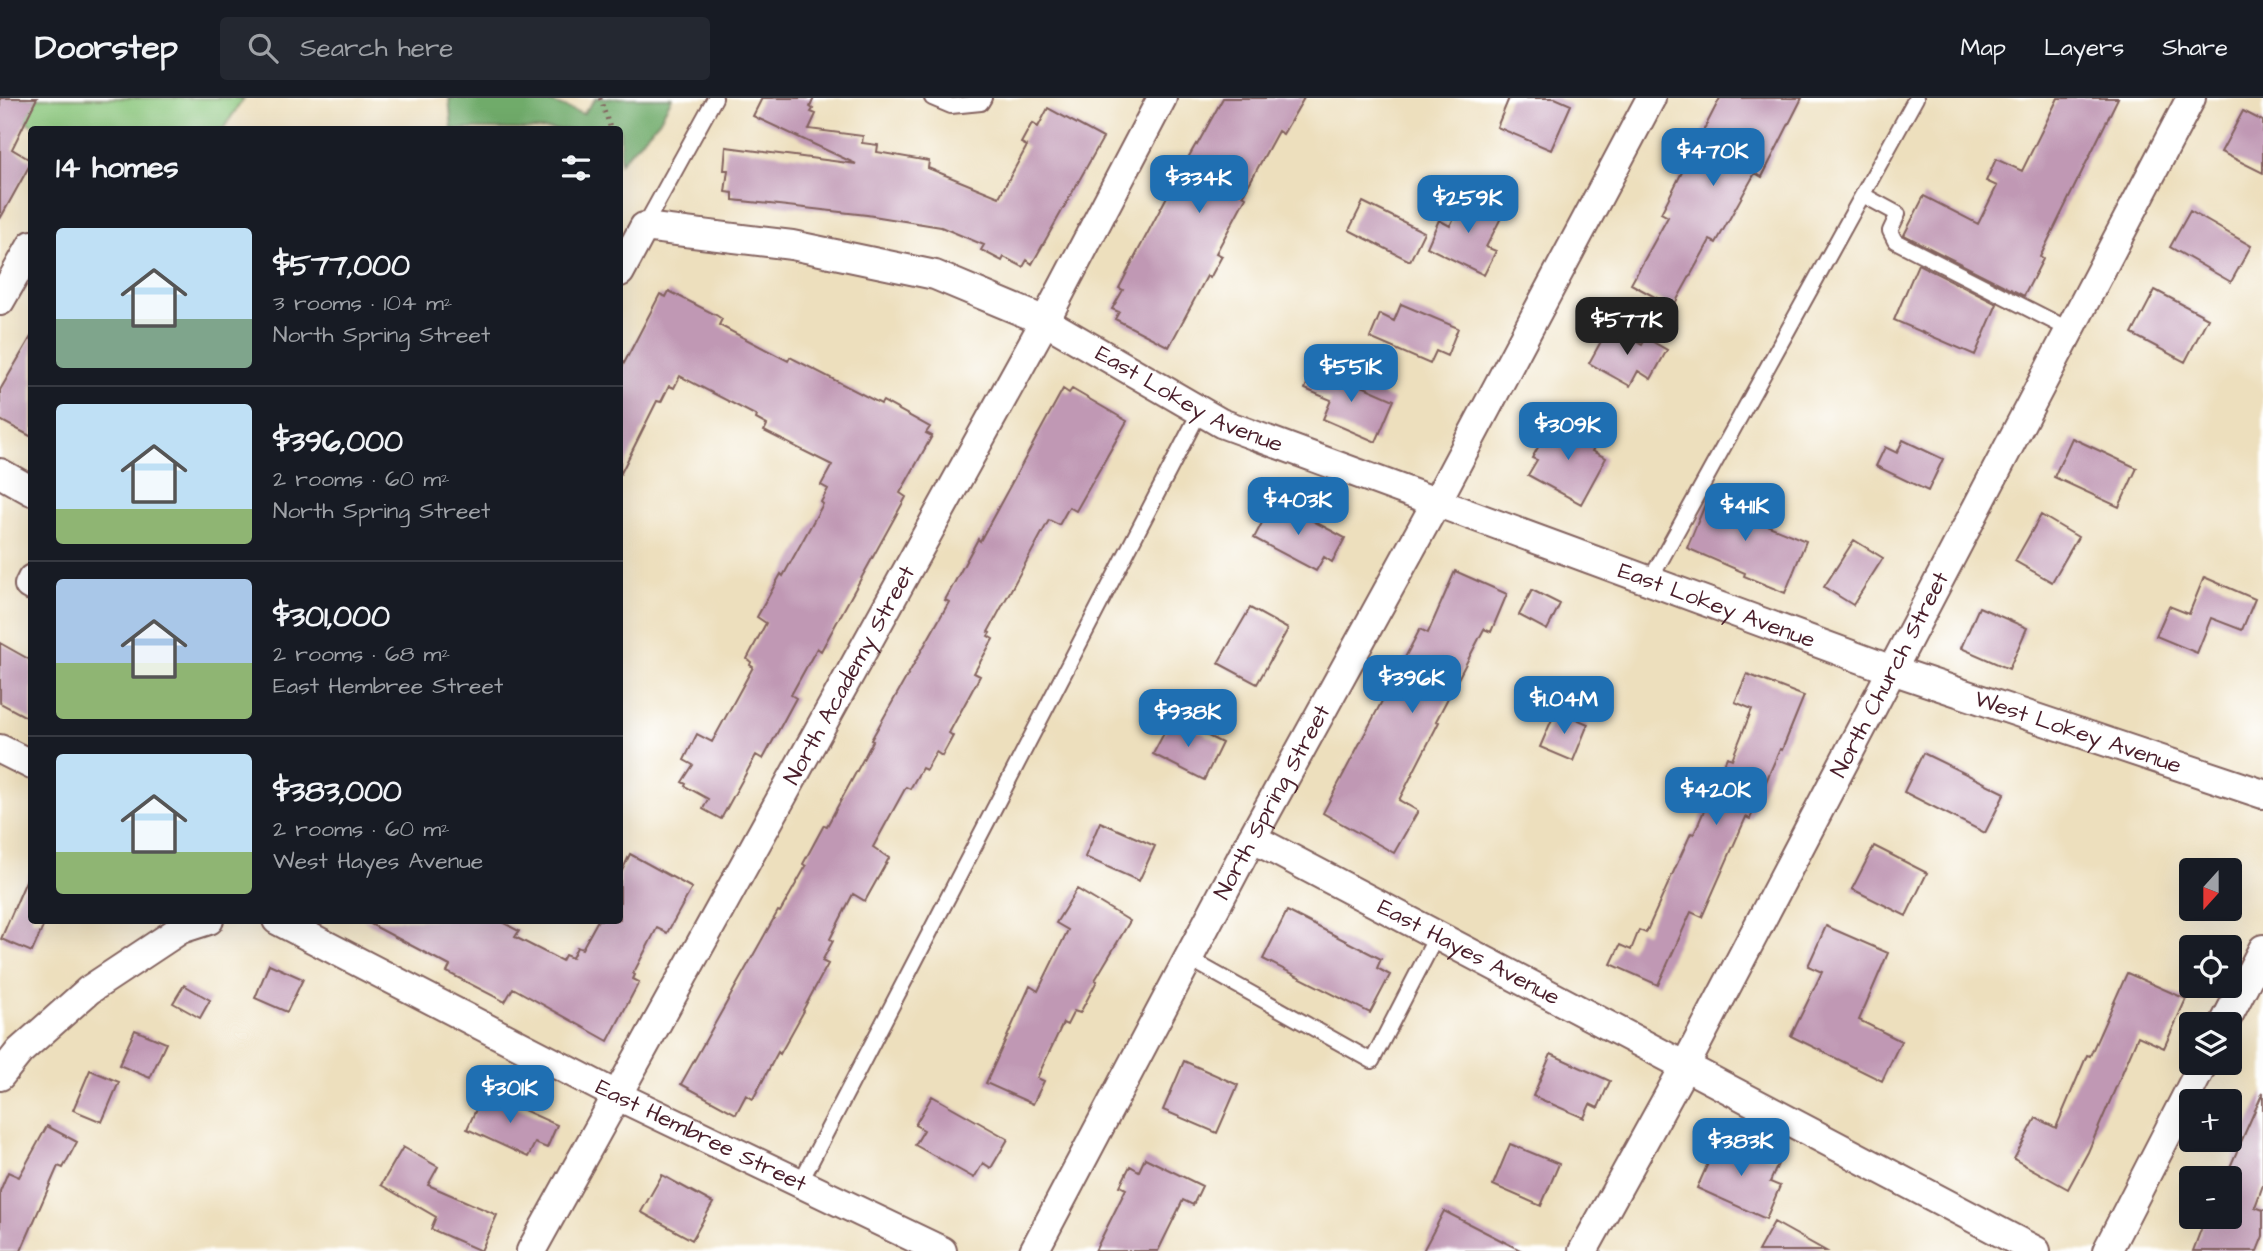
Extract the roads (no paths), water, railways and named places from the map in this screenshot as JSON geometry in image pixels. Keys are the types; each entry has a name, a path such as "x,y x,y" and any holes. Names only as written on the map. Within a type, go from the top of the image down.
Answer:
{"street":[{"name":"North Spring Street","path":"1034,1251 1252,838 1437,501 1651,98"},
{"name":"North Church Street","path":"1583,1251 1685,1066 2192,98"},
{"name":"North Academy Street","path":"531,1251 1045,321 1154,101"},
{"path":"623,266 644,227"},
{"name":"East Lokey Avenue","path":"644,227 792,245 935,275 1045,321 1221,423 1892,670"},
{"path":"0,301 28,251"},
{"path":"0,472 28,489"},
{"name":"West Lokey Avenue","path":"1892,670 2263,794"},
{"path":"0,749 28,763"},
{"name":"East Hayes Avenue","path":"1252,838 2036,1251"},
{"path":"0,1076 20,1051 89,990 181,929 197,924"},
{"name":"East Hembree Street","path":"285,924 616,1095 942,1251"},
{"path":"2230,1012 2263,948"},
{"path":"2107,1251 2197,1075"}],"lane":[{"path":"644,227 715,98"},
{"path":"932,98 951,106 981,103 984,98"},
{"path":"1650,580 1916,98"},
{"path":"1863,195 1898,214 1890,231 1895,241 2070,330"},
{"path":"800,1183 1200,411"},
{"path":"1188,958 1372,1060 1437,935"}]}
